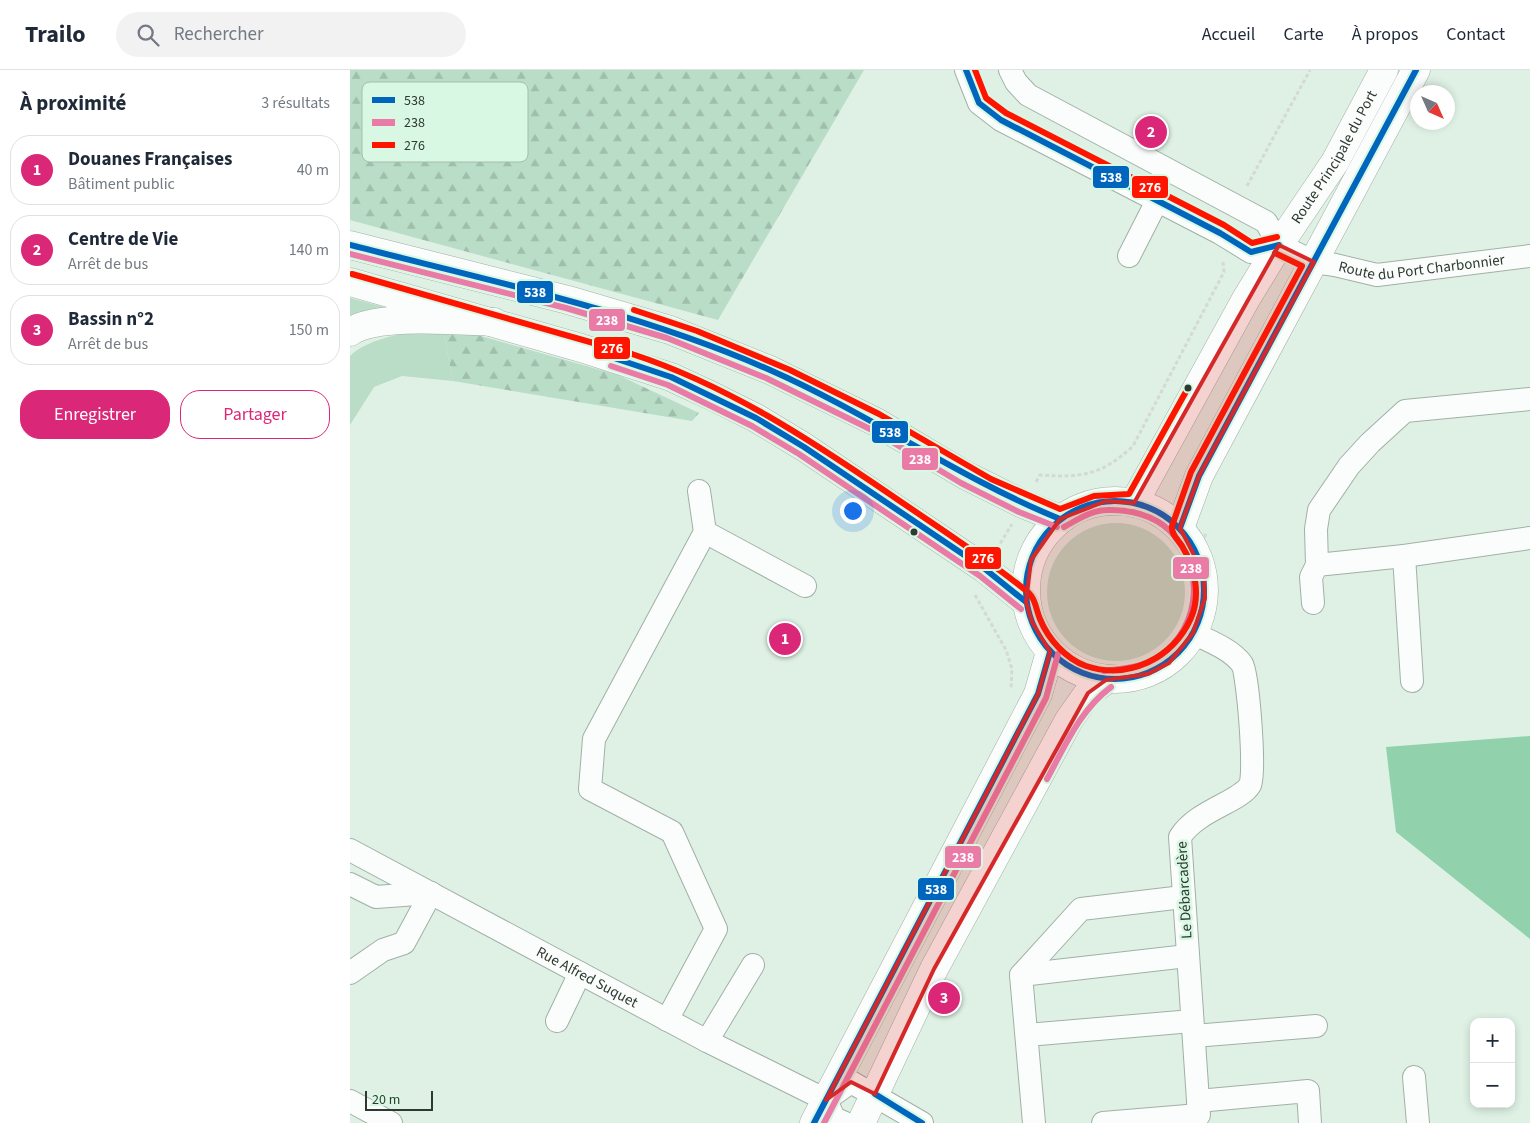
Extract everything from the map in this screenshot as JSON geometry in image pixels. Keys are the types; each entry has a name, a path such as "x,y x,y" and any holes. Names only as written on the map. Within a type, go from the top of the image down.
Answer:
{"main road":[{"name":"Route Principale du Port","path":"1134,503 1246,299 1279,245 1335,162 1384,70"},
{"name":"Route Principale du Port","path":"1180,528 1199,476 1416,70"},
{"path":"350,245 568,300 670,330 770,370 876,422 965,475 1023,504 1060,519"},
{"path":"350,282 494,322 671,377 756,418 804,447 986,569 1026,602"},
{"path":"350,332 366,325 415,319 494,322"},
{"path":"1106,501 1134,503 1159,512 1180,528 1198,556 1204,574 1205,598 1200,622 1186,646 1169,662 1148,674 1126,679 1106,680 1083,674 1061,662 1050,652 1032,622 1026,602 1027,580 1031,560 1043,538 1060,519 1081,508 1106,501"},
{"path":"820,1111 1038,694 1050,652"},
{"path":"861,1123 934,969 1069,720 1088,693 1106,680"}],"street":[{"path":"966,70 974,95 987,111 1251,252 1279,245"},
{"path":"1010,70 1016,82 1028,95 1266,222 1279,245 1314,262"},
{"path":"1129,256 1157,201"},
{"name":"Route du Port Charbonnier","path":"1314,262 1335,264 1377,275 1530,256"},
{"path":"1313,602 1311,577 1317,565 1316,529 1319,510 1350,466 1370,443 1405,411 1530,399"},
{"path":"667,1020 716,930 672,832 590,789 594,740 705,532 699,491"},
{"path":"705,532 805,586"},
{"path":"1317,565 1404,556 1530,538"},
{"path":"1404,556 1412,681"},
{"name":"Le Débarcadère","path":"1193,633 1234,656 1245,670 1252,779 1245,791 1187,825 1180,837 1199,1113"},
{"name":"Rue Alfred Suquet","path":"350,850 707,1041 820,1111"},
{"path":"350,884 376,897 431,893"},
{"path":"350,974 383,950 404,944 431,893"},
{"path":"1034,1123 1022,975 1081,908 1183,897"},
{"path":"1022,975 1187,956"},
{"path":"707,1041 753,965"},
{"path":"557,1021 577,971"},
{"path":"1027,1035 1193,1028 1316,1026"},
{"path":"1414,1077 1418,1123"},
{"path":"845,1123 820,1111 851,1082 875,1094 922,1123"},
{"path":"1103,1123 1199,1113 1308,1092 1310,1123"},
{"path":"350,1101 391,1123"}],"path":[{"path":"1244,191 1310,70"},
{"path":"1040,475 1072,476 1098,471 1115,462 1133,446 1224,272 1223,261 1218,254"},
{"path":"976,588 975,595 1006,650 1012,669 1011,695"}],"highlighted area":[{"path":"1279,245 1314,262 1199,476 1180,528 1204,574 1205,598 1193,633 1169,663 1148,674 1106,680 1088,693 934,969 875,1094 851,1082 826,1100 1038,694 1050,652 1032,622 1026,602 1031,560 1060,519 1106,501 1134,503"}],"green space":[{"path":"350,70 864,70 718,320 350,220"},
{"path":"350,298 395,310 350,322"},
{"path":"442,325 453,381 402,376 374,387 350,425 350,356 358,349 380,339"},
{"path":"442,325 618,375 699,413 692,421 453,381"},
{"path":"1116,523 1142,529 1165,543 1179,566 1185,592 1179,618 1165,641 1142,655 1116,661 1090,655 1067,641 1053,618 1047,592 1053,566 1067,543 1090,529"}],"shaded area":[{"path":"1530,736 1530,939 1396,832 1386,747"}],"transit line":[{"name":"538","path":"966,70 979,103 1001,120 1220,233 1251,252 1279,245"},
{"name":"276","path":"975,70 986,98 1006,113 1224,225 1252,243 1277,237"},
{"name":"538","path":"1180,528 1199,476 1416,70"},
{"name":"538","path":"350,245 562,299 615,314 719,349 807,387 986,485 1060,519"},
{"name":"276","path":"352,274 632,354 701,381 734,397 829,454 1008,576 1031,595 1043,626 1058,647 1071,659 1086,666 1102,670 1118,670 1133,668 1161,654 1173,644 1191,618 1196,600 1195,581 1187,554 1174,534 1172,526 1191,472 1302,266 1275,253"},
{"name":"238","path":"350,254 566,308 667,338 766,378 872,430 961,483 1019,512 1057,527"},
{"name":"276","path":"634,310 697,331 790,370 879,414 991,479 1060,509 1094,496 1129,494 1188,388"},
{"name":"538","path":"614,358 671,377 756,418 804,447 985,569 1026,602"},
{"name":"238","path":"611,366 668,385 752,426 799,454 980,576 1021,609"},
{"name":"538","path":"1106,501 1124,501 1157,511 1172,521 1184,533 1194,548 1200,564 1204,590 1200,616 1194,632 1184,647 1172,659 1157,669 1141,675 1124,679 1106,679 1073,669 1058,659 1046,647 1036,632 1030,616 1026,599 1026,581 1036,548 1046,533 1058,521 1073,511 1089,505 1106,501"},
{"name":"238","path":"1064,527 1101,510 1140,514 1164,525 1170,531 1182,547 1190,565 1194,583 1193,602 1188,620 1179,637 1166,651 1149,662 1133,667 1104,671"},
{"name":"538","path":"814,1123 1038,694 1050,652"},
{"name":"238","path":"824,1123 1046,698 1058,654"},
{"name":"238","path":"1047,779 1074,729 1090,706 1111,687"},
{"name":"538","path":"875,1094 922,1123"}],"place":[{"name":"Centre de Vie","path":"1151,132"},
{"name":"Douanes Françaises","path":"785,639"},
{"name":"Bassin n°2","path":"944,998"}]}
